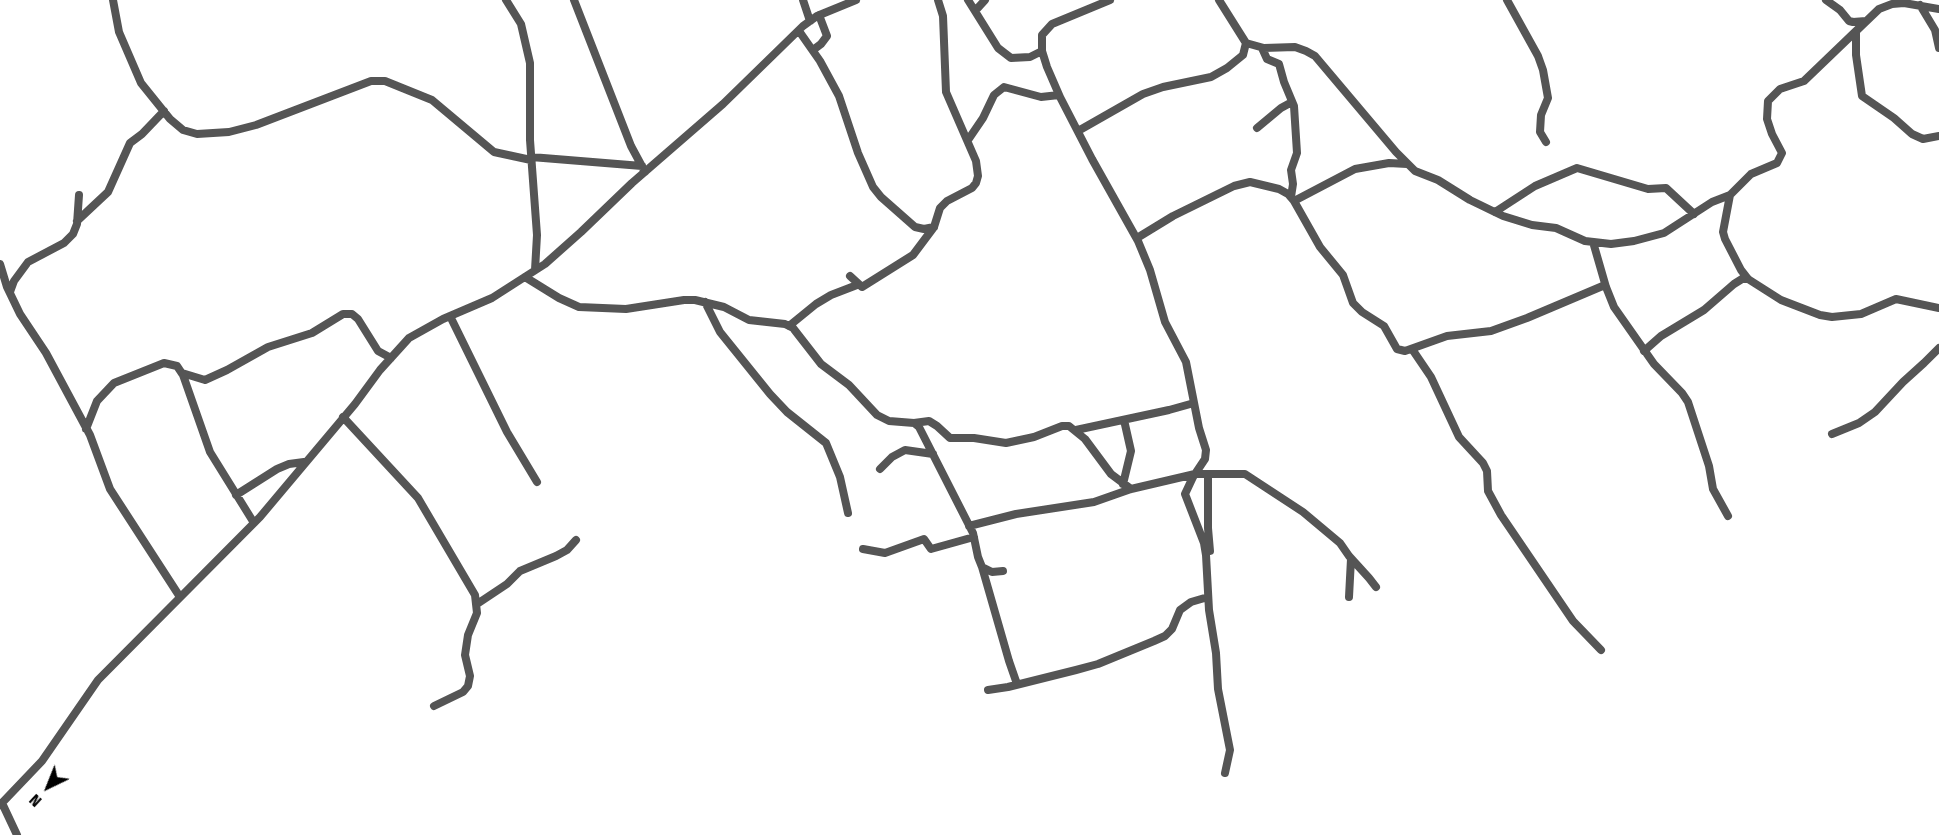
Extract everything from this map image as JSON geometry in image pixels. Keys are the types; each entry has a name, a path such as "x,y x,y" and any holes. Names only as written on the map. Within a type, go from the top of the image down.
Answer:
{"street":[{"path":"113,0 119,32 141,83 183,130 197,134 229,132 256,125 371,81 385,81 432,100 494,152 643,169"},
{"path":"506,0 521,24 530,63 531,158 537,235 535,270"},
{"path":"574,0 631,146 643,169"},
{"path":"803,0 810,21"},
{"path":"17,835 1,804 42,761 98,680 254,523 409,338 426,327 492,298 535,270 581,232 643,169 723,104 810,21 856,0"},
{"path":"789,326 831,295 857,285 860,287 866,285 913,255 934,227 940,208 976,183 978,176 976,161 946,92 943,16 938,0"},
{"path":"968,0 998,48 1011,58 1030,57 1042,51"},
{"path":"975,11 985,0"},
{"path":"1110,0 1062,18 1047,28 1042,35 1042,51 1059,95 1137,238 1150,270 1165,322 1186,362 1206,450 1205,459 1185,494 1204,543 1218,689 1230,750 1225,773"},
{"path":"1219,0 1246,44 1262,48 1295,47 1314,57 1407,164 1421,174 1438,180 1495,212 1532,225 1556,228 1593,242 1611,243 1634,241 1664,233 1712,202 1730,195 1746,178 1777,163 1781,158 1781,150 1767,119 1768,101 1780,89 1804,81 1885,5 1902,2 1918,3 1939,9"},
{"path":"1507,0 1538,56 1543,70 1549,95 1541,115 1540,132 1546,142"},
{"path":"1826,0 1840,10 1849,21 1866,21"},
{"path":"1918,3 1935,30 1939,48"},
{"path":"813,50 827,36 819,15"},
{"path":"799,31 813,50 839,96 858,153 873,187 915,227 924,229 934,227"},
{"path":"1856,32 1856,55 1862,96 1894,118 1912,134 1923,139 1939,136"},
{"path":"1078,131 1143,94 1163,87 1211,77 1243,55 1246,44"},
{"path":"1262,48 1267,59 1279,64 1292,102 1297,153 1291,170 1292,199"},
{"path":"968,140 984,118 994,95 1004,87 1041,97 1059,95"},
{"path":"1257,128 1292,102"},
{"path":"77,221 108,192 130,143 164,111"},
{"path":"1292,199 1355,169 1389,163 1407,164"},
{"path":"1495,212 1535,186 1577,168 1648,189 1666,188 1694,214"},
{"path":"1137,238 1173,216 1234,186 1250,182 1279,189 1292,199 1320,247 1343,275 1353,303 1362,312 1384,326 1397,349 1405,351 1447,336 1491,331 1605,285"},
{"path":"10,292 21,269 28,262 64,243 73,234 77,221 79,195"},
{"path":"1730,195 1724,232 1741,270 1748,279 1781,300 1820,315 1832,316 1861,314 1896,299 1939,308"},
{"path":"1593,242 1614,308 1644,351 1688,402 1709,466 1713,489 1728,516"},
{"path":"0,264 10,292 27,326 46,353 86,429 110,489 180,597"},
{"path":"850,276 857,285"},
{"path":"525,277 579,308 626,309 684,300 724,307 749,320 785,324 798,332 821,364 849,385 877,415 889,421 914,423 929,421 950,438 1006,442 1034,437 1062,426 1069,426 1076,430 1111,474 1131,489"},
{"path":"1644,351 1661,336 1704,310 1734,284 1742,279 1748,279"},
{"path":"705,302 720,332 770,394 787,412 826,443 840,477 848,513"},
{"path":"182,373 205,380 268,347 312,333 343,314 352,314 358,319 378,351 391,358"},
{"path":"450,316 507,432 537,482"},
{"path":"1832,434 1859,423 1875,412 1902,382 1939,348"},
{"path":"1412,349 1431,377 1459,437 1483,463 1488,478 1488,491 1502,515 1573,621 1601,650"},
{"path":"86,429 98,401 114,383 164,363 177,366 182,373 210,452 254,523"},
{"path":"1076,430 1194,403"},
{"path":"343,417 418,498 475,595 477,613 468,635 465,655 470,676 468,686 463,692 434,706"},
{"path":"1123,484 1131,452 1124,420"},
{"path":"914,423 922,431 974,537 1017,684"},
{"path":"880,469 892,457 905,450 933,454"},
{"path":"236,495 277,469 289,464 304,462"},
{"path":"969,526 1016,514 1094,502 1131,489 1195,474 1245,474 1303,512 1340,543 1376,587"},
{"path":"1208,474 1211,564 1208,579"},
{"path":"863,549 885,553 924,539 930,549 933,549 974,537"},
{"path":"477,604 507,584 520,571 567,550 576,540"},
{"path":"1349,597 1352,559"},
{"path":"982,567 992,572 1003,571"},
{"path":"988,690 1098,664 1166,636 1172,629 1180,610 1191,602 1208,597"}]}
